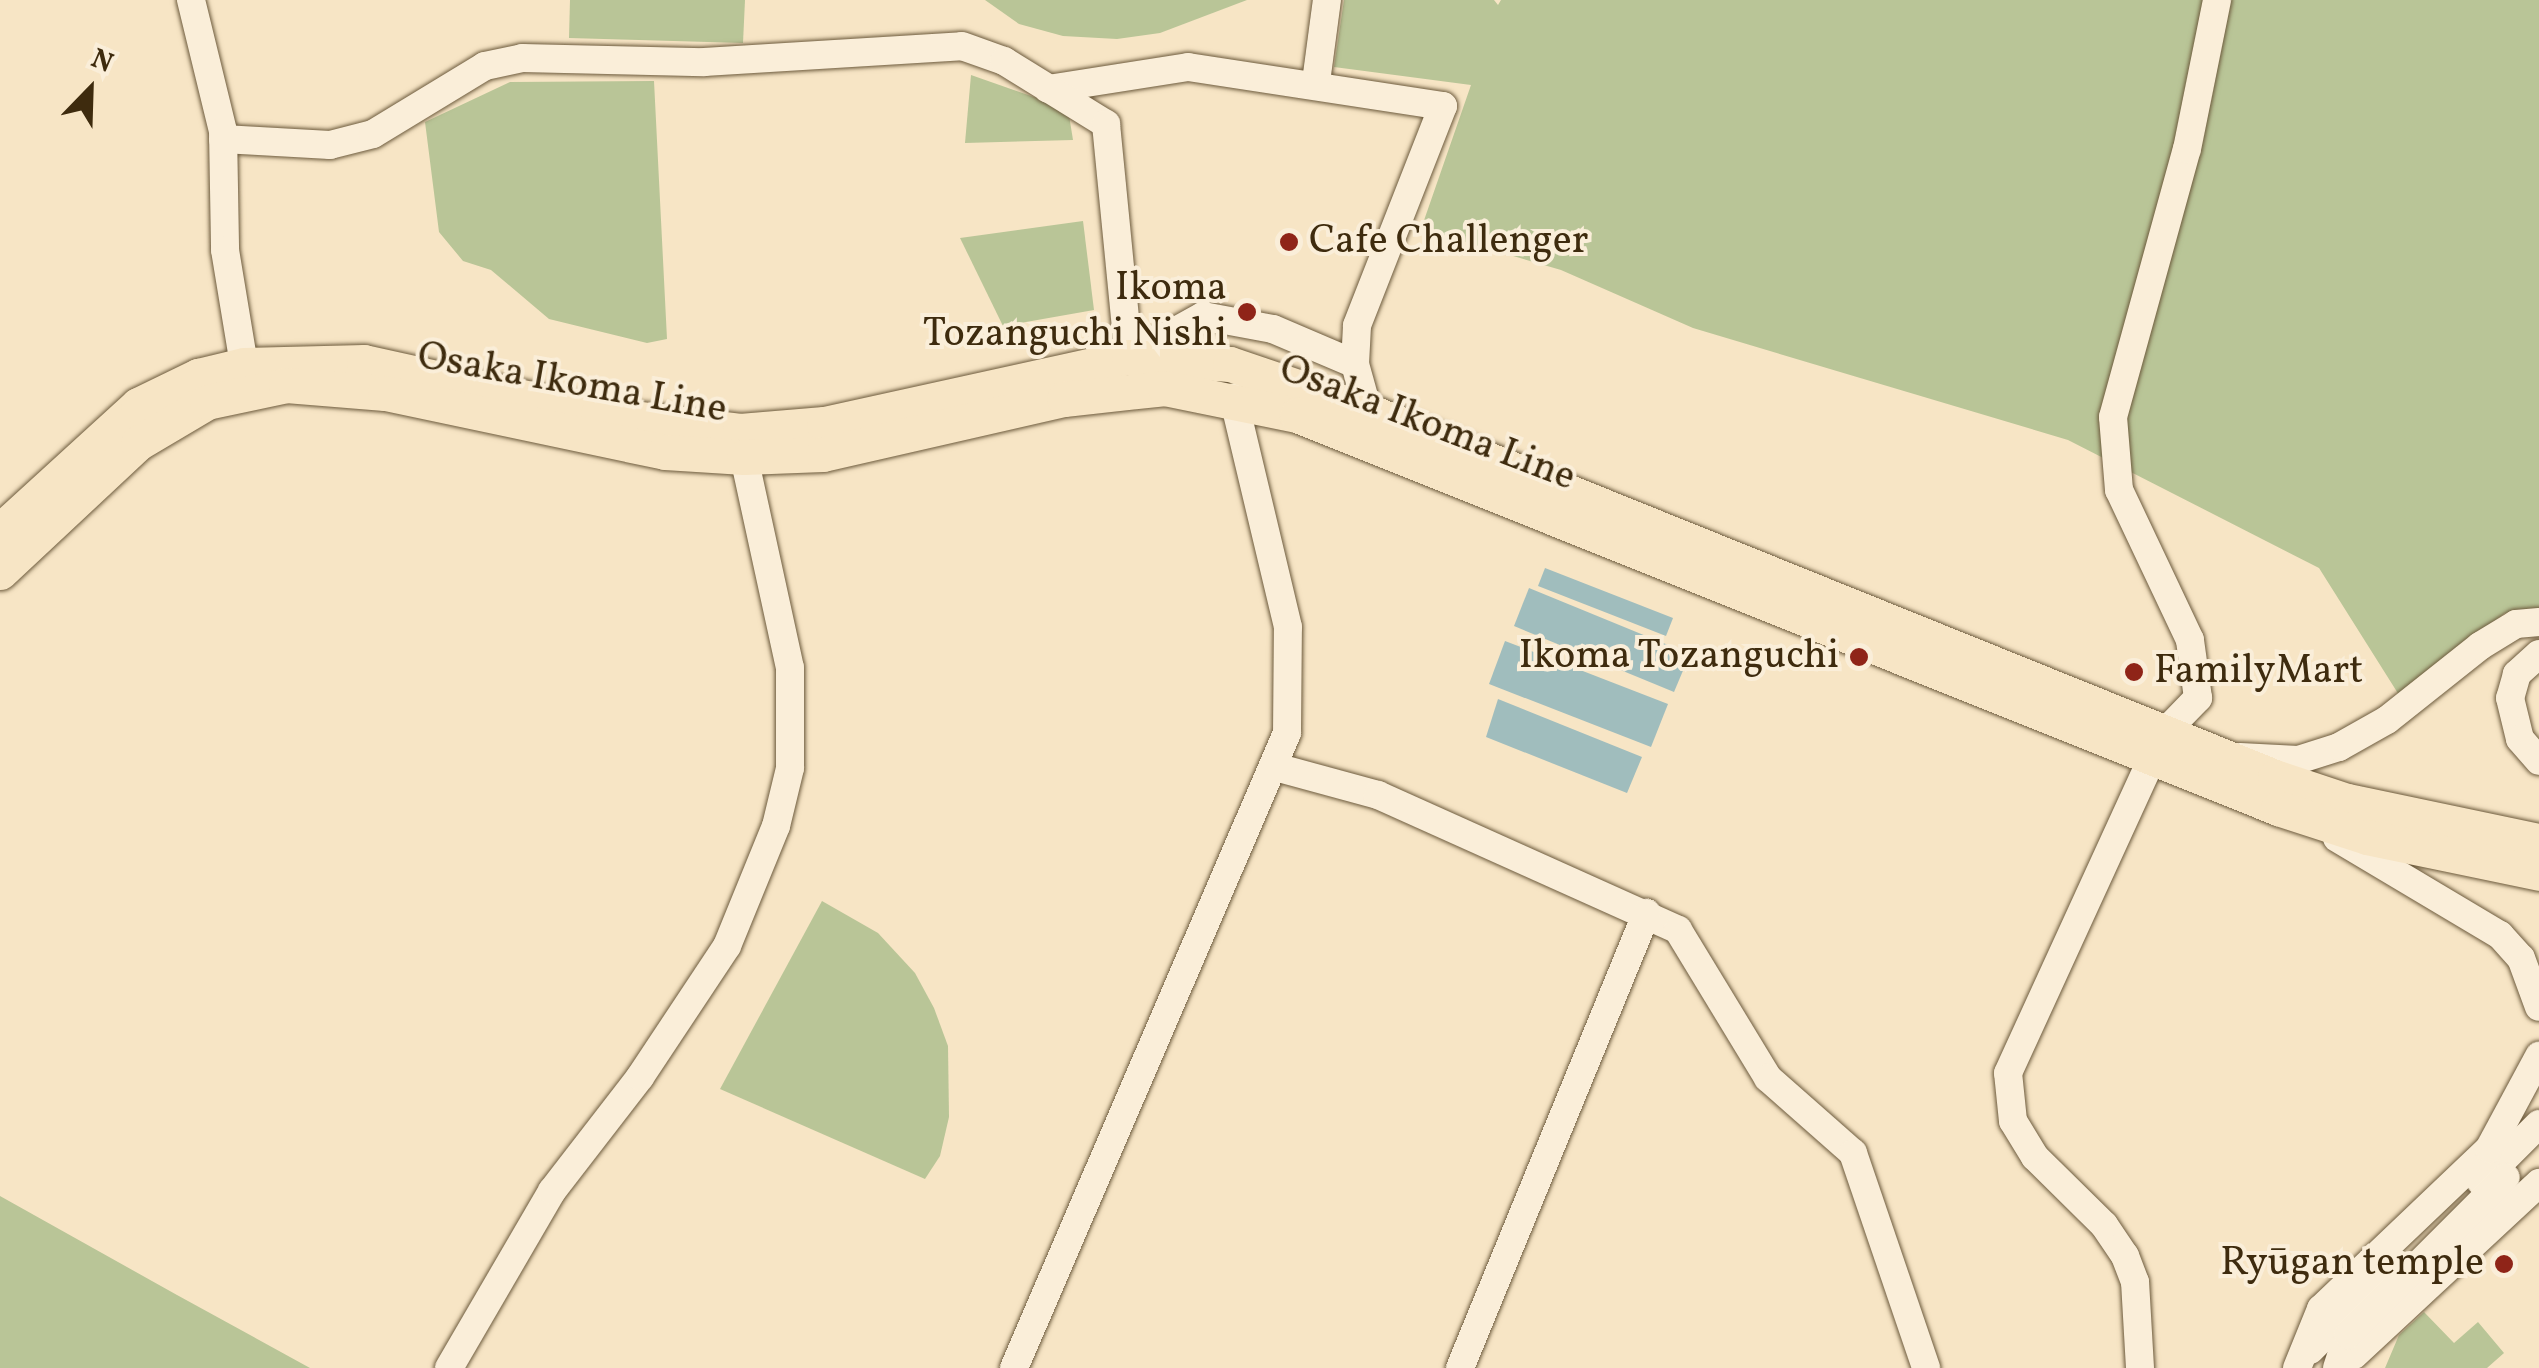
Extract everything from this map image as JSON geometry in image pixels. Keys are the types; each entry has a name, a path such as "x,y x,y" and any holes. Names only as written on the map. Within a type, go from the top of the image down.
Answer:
{"main road":[{"name":"Osaka Ikoma Line","path":"0,531 138,406 198,376 244,365 364,362 598,414 740,431 824,424 1130,357 1230,364 1368,412 2157,746 2278,808 2367,837 2539,873"},
{"name":"Osaka Ikoma Line","path":"0,572 138,443 207,402 286,385 385,393 665,452 744,457 823,454 908,440 1064,399 1165,388 1233,397 1297,416 1746,593 2157,746 2219,756 2347,801 2539,841"}],"street":[{"path":"190,0 223,139 224,250 244,365"},
{"path":"1316,82 1327,0"},
{"path":"2140,1368 2136,1282 2125,1256 2104,1225 2035,1157 2013,1121 2008,1073 2157,746 2198,698 2190,640 2119,490 2114,417 2187,149 2217,0"},
{"path":"223,139 330,145 358,138 485,66 522,58 704,62 930,43 962,46 1004,62 1106,124 1130,357 1203,316 1273,329 1354,364"},
{"path":"1048,89 1188,67 1316,82 1443,106 1357,326 1354,364 1368,412"},
{"path":"1014,1368 1287,733 1288,626 1233,397"},
{"path":"449,1368 552,1191 640,1077 727,946 776,826 790,768 790,668 744,457"},
{"path":"2219,756 2298,760 2339,747 2387,720 2480,646 2516,624 2539,622"},
{"path":"2539,654 2516,674 2510,698 2520,738 2539,760"},
{"path":"1275,767 1378,795 1678,930 1701,960 1768,1078 1853,1153 1926,1368"},
{"path":"2278,808 2482,921 2521,958 2539,1007"},
{"path":"1460,1368 1647,913"},
{"path":"2299,1363 2321,1310 2489,1149 2539,1056"},
{"path":"2299,1363 2539,1124"},
{"path":"2339,1368 2348,1335 2539,1144"},
{"path":"2339,1368 2539,1182"}],"green space":[{"path":"570,0 745,0 743,43 569,38"},
{"path":"985,0 1247,0 1160,33 1117,39 1063,36 1019,24"},
{"path":"1344,0 1494,0 1498,5 1501,0 2539,0 2539,610 2505,613 2399,695 2319,568 2068,440 1693,328 1561,270 1421,229 1471,85 1334,67"},
{"path":"971,75 1068,109 1073,140 965,143"},
{"path":"654,81 667,339 647,343 549,319 491,270 463,261 439,232 425,122 510,82"},
{"path":"1083,221 1094,310 1003,326 960,238"},
{"path":"822,901 878,933 915,973 934,1008 948,1046 949,1117 940,1156 925,1179 720,1089"},
{"path":"0,1196 177,1295 310,1368 0,1368"},
{"path":"2424,1312 2454,1343 2478,1322 2504,1353 2487,1368 2385,1368 2399,1335"}],"water":[{"path":"1545,568 1673,618 1666,636 1538,586"},
{"path":"1529,588 1690,654 1674,692 1514,626"},
{"path":"1505,641 1668,704 1651,747 1489,684"},
{"path":"1498,699 1642,757 1627,793 1486,737"}],"place":[{"name":"Cafe Challenger","path":"1289,242"},
{"name":"Ikoma Tozanguchi Nishi","path":"1247,312"},
{"name":"Ikoma Tozanguchi","path":"1859,657"},
{"name":"FamilyMart","path":"2134,672"},
{"name":"Ryūgan temple","path":"2504,1264"}]}
